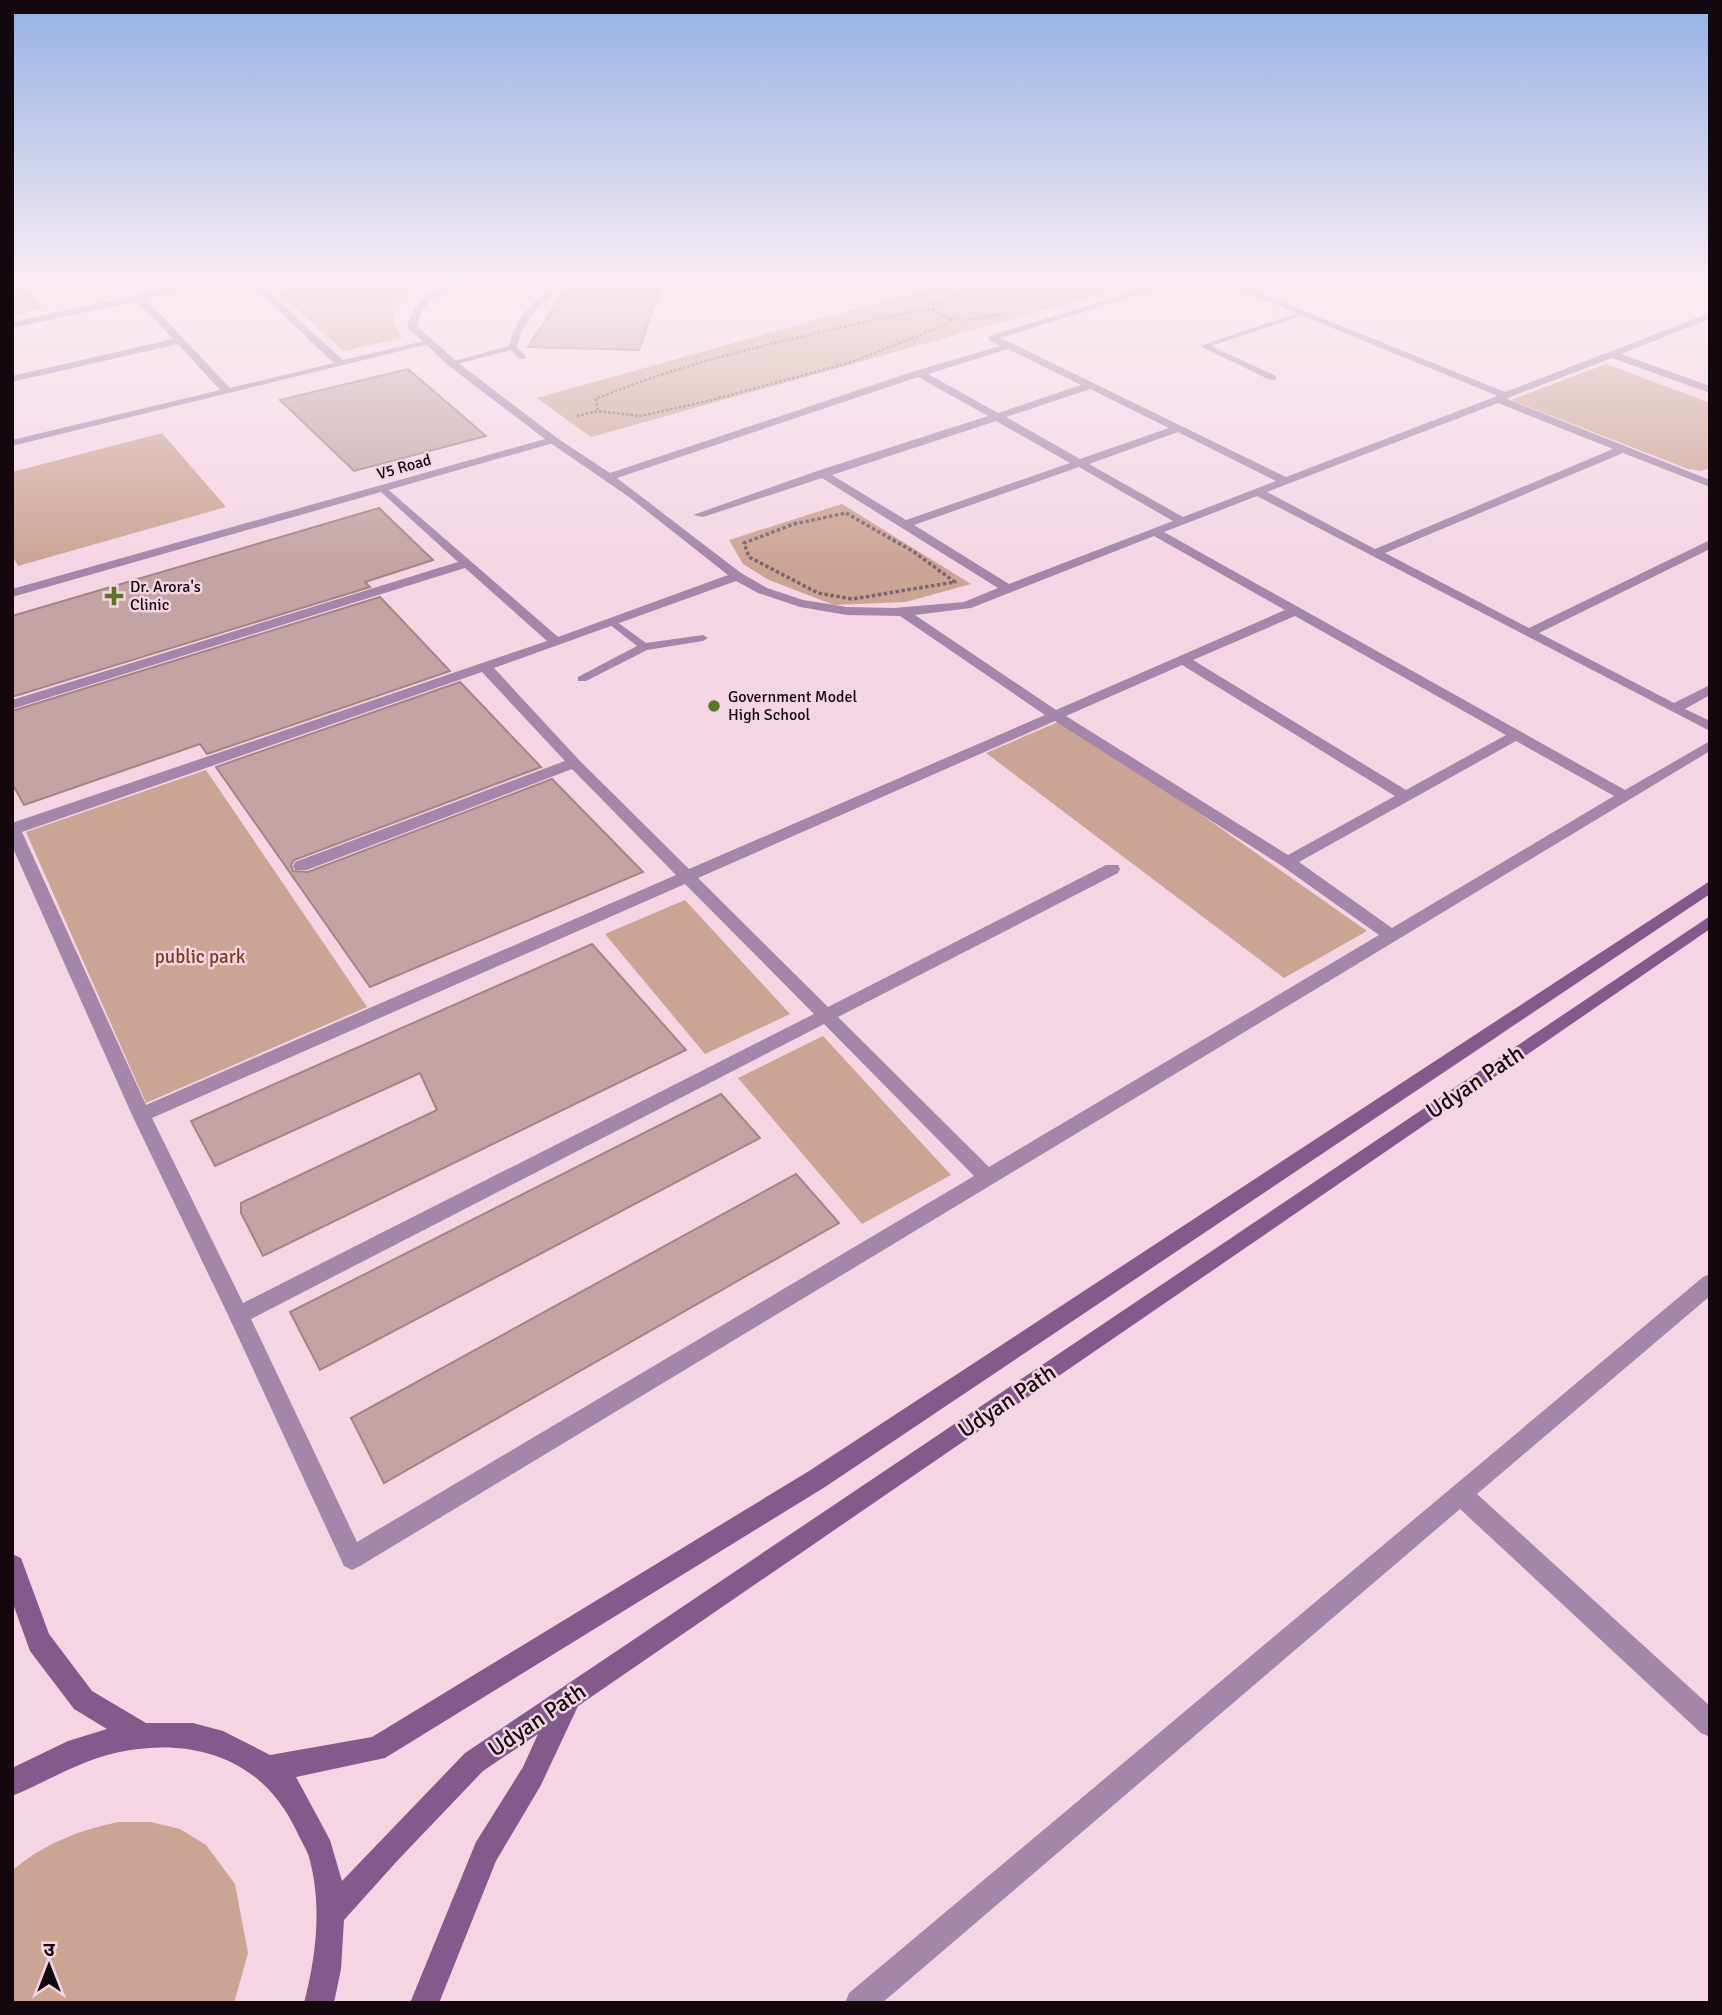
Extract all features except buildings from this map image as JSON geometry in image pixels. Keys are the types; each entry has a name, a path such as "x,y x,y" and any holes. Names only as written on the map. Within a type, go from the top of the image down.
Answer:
{"main road":[{"name":"Udyan Path","path":"267,1769 376,1749 817,1479 1710,886"},
{"name":"Udyan Path","path":"331,1913 474,1762 1710,921"},
{"path":"12,1566 39,1642 83,1700 142,1735"},
{"path":"424,2003 486,1852 532,1776 568,1699"},
{"path":"12,1783 46,1762 105,1741 142,1735 185,1735 221,1743 267,1769 291,1792 324,1859 331,1913 324,1987 319,2003"}],"street":[{"path":"212,376 227,391"},
{"path":"12,443 287,376"},
{"path":"469,376 553,440 610,477 737,576 774,596 834,611 905,614 966,605 1556,376"},
{"path":"610,477 910,376"},
{"path":"924,376 1182,522"},
{"path":"1070,376 1286,481"},
{"path":"1453,376 1710,484"},
{"path":"1672,376 1710,390"},
{"path":"699,515 1090,386"},
{"path":"904,525 1177,429"},
{"name":"V5 Road","path":"12,593 553,440"},
{"path":"1375,553 1623,449"},
{"path":"821,473 1008,589"},
{"path":"384,489 556,642"},
{"path":"1257,492 1710,727"},
{"path":"1155,532 1625,796"},
{"path":"1529,633 1710,544"},
{"path":"12,705 467,563"},
{"path":"737,576 485,667 13,829 141,1115 239,1315 352,1558 1710,745"},
{"path":"141,1115 1295,611"},
{"path":"905,614 1056,716 1288,862 1392,936"},
{"path":"1183,660 1406,796"},
{"path":"485,667 574,763 988,1177"},
{"path":"1675,709 1710,689"},
{"path":"1288,862 1518,734"},
{"path":"301,866 574,763"},
{"path":"239,1315 1112,869"},
{"path":"859,2003 1710,1283"},
{"path":"1460,1494 1710,1724"}],"lane":[{"path":"1269,376 1273,378"},
{"path":"613,622 644,647"},
{"path":"582,680 644,647 703,638"}],"path":[{"path":"598,411 596,399 653,376"},
{"path":"577,416 598,411 640,416 800,376"},
{"path":"846,513 914,552 955,582 852,599 818,593 749,557 744,543 768,532 834,514 846,513"}],"green space":[{"path":"615,376 809,376 591,437 537,398"},
{"path":"1574,376 1638,376 1710,403 1710,468 1701,471 1688,469 1511,400"},
{"path":"162,433 226,507 18,566 12,555 12,472"},
{"path":"842,504 971,584 906,602 834,605 769,580 743,564 729,540"},
{"path":"1065,719 1367,931 1284,978 986,753"},
{"name":"public park","path":"206,770 367,1007 146,1103 26,832"},
{"path":"685,900 790,1014 705,1054 605,934"},
{"path":"823,1036 951,1175 862,1224 738,1078"},
{"path":"119,1822 151,1822 180,1829 206,1845 235,1884 248,1953 234,2003 12,2003 12,1871 36,1853 62,1839"}],"place":[{"name":"Dr. Arora's Clinic","path":"114,596"},
{"name":"Government Model High School","path":"714,706"}]}
